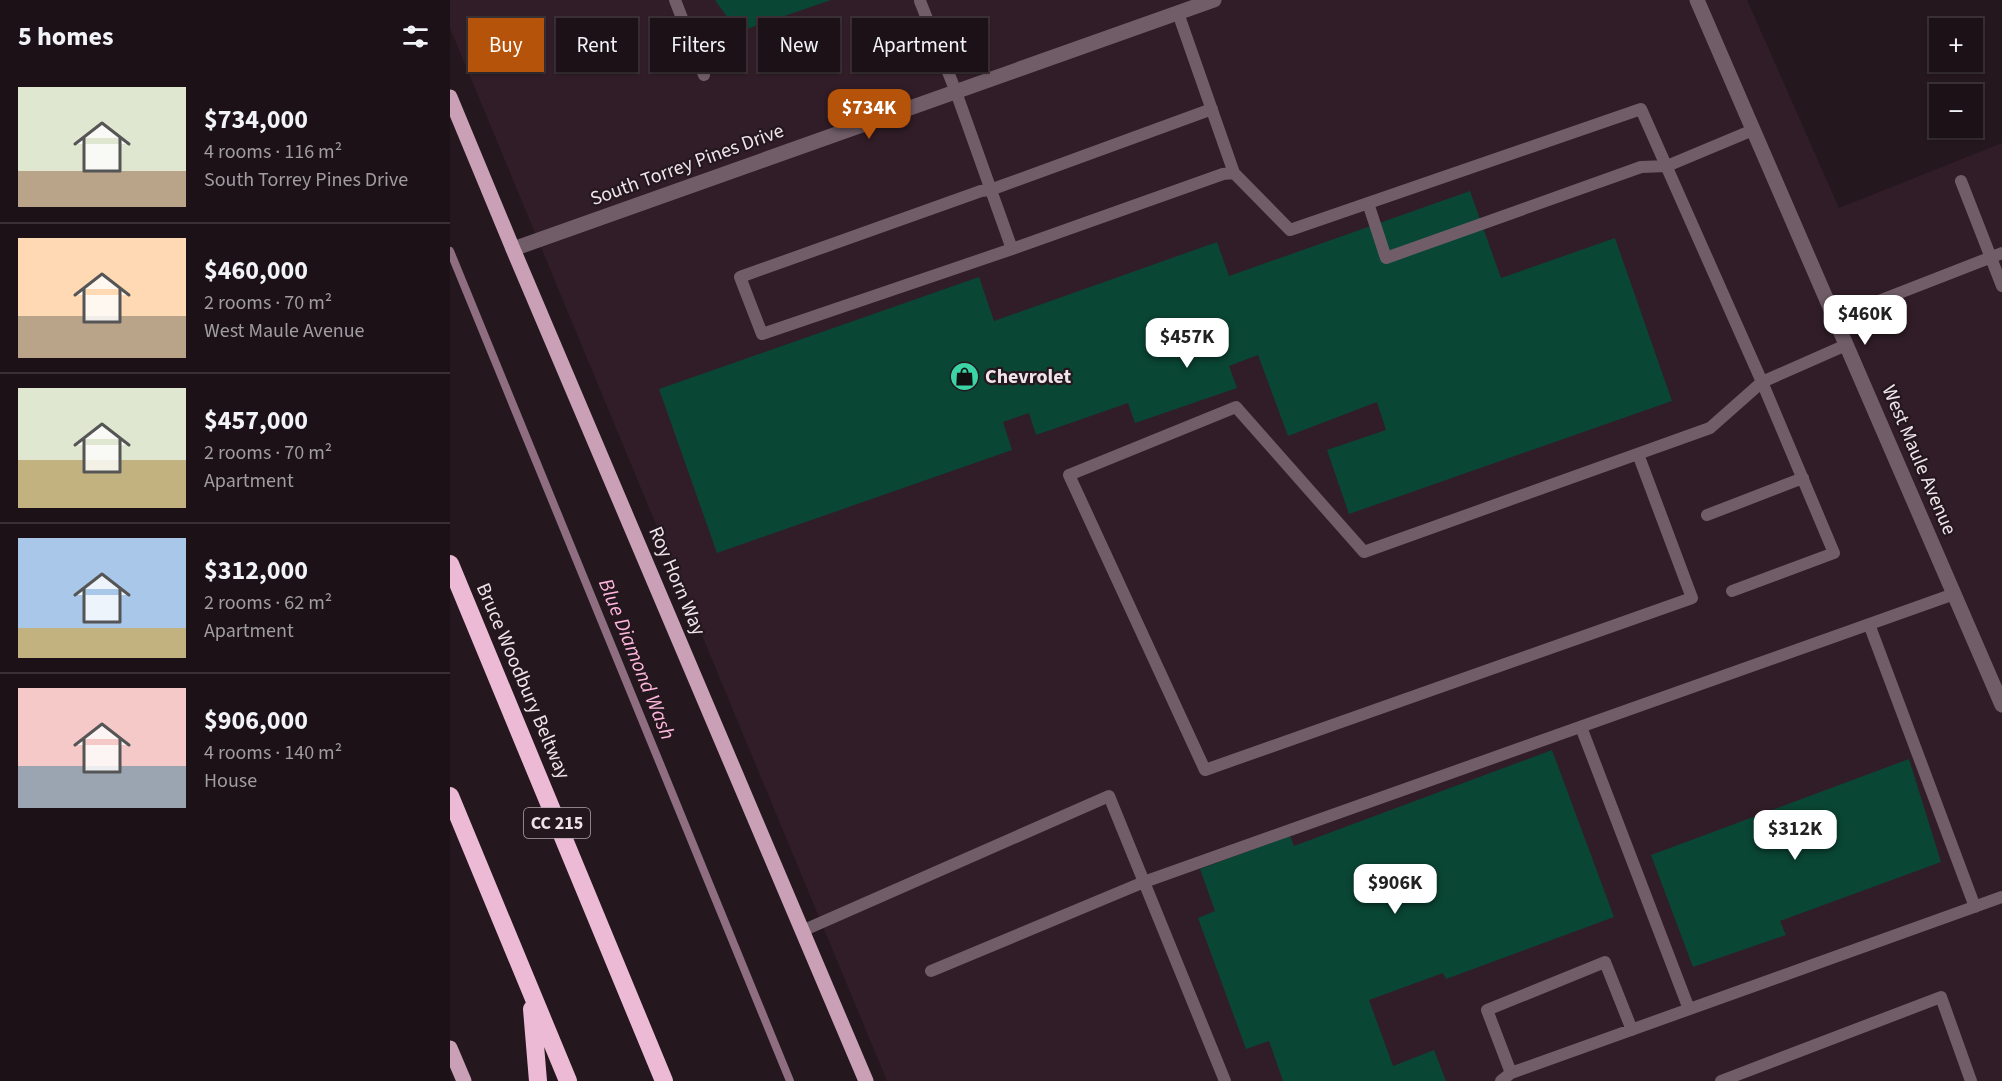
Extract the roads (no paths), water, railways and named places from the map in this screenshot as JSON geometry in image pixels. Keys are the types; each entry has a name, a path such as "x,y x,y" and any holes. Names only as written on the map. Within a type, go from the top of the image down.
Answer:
{"highway":[{"name":"Bruce Woodbury Beltway","path":"450,564 664,1081"},
{"path":"450,796 568,1081"},
{"path":"530,989 538,1081"}],"main road":[{"name":"Roy Horn Way","path":"450,97 866,1081"},
{"path":"450,1048 464,1081"}],"street":[{"name":"South Torrey Pines Drive","path":"513,249 1214,0"},
{"name":"West Maule Avenue","path":"1697,0 2002,705"}],"lane":[{"path":"675,0 704,75"},
{"path":"920,1 956,92 1012,249"},
{"path":"1178,13 1234,173 1290,230 1641,109 1762,382 1834,553 1732,591"},
{"path":"1212,109 740,278 762,334 1223,174 1234,173"},
{"path":"1368,203 1386,258 1641,167 1667,166 1753,130"},
{"path":"1962,181 1996,255 2002,286"},
{"path":"1834,318 1996,255"},
{"path":"1638,454 1692,598 1205,770 1070,475 1236,407 1364,552 1710,428 1762,382 1846,345"},
{"path":"1707,515 1803,478"},
{"path":"931,971 1144,882 1954,594"},
{"path":"1869,624 1975,907"},
{"path":"1581,726 1689,1009"},
{"path":"802,931 1109,796 1225,1081"},
{"path":"1632,1030 1605,962 1487,1010 1506,1077 2002,897"},
{"path":"1721,1081 1941,997 1971,1081"}],"waterway":[{"name":"Blue Diamond Wash","path":"450,251 790,1081"}],"place":[{"name":"Chevrolet","path":"964,377"}]}
